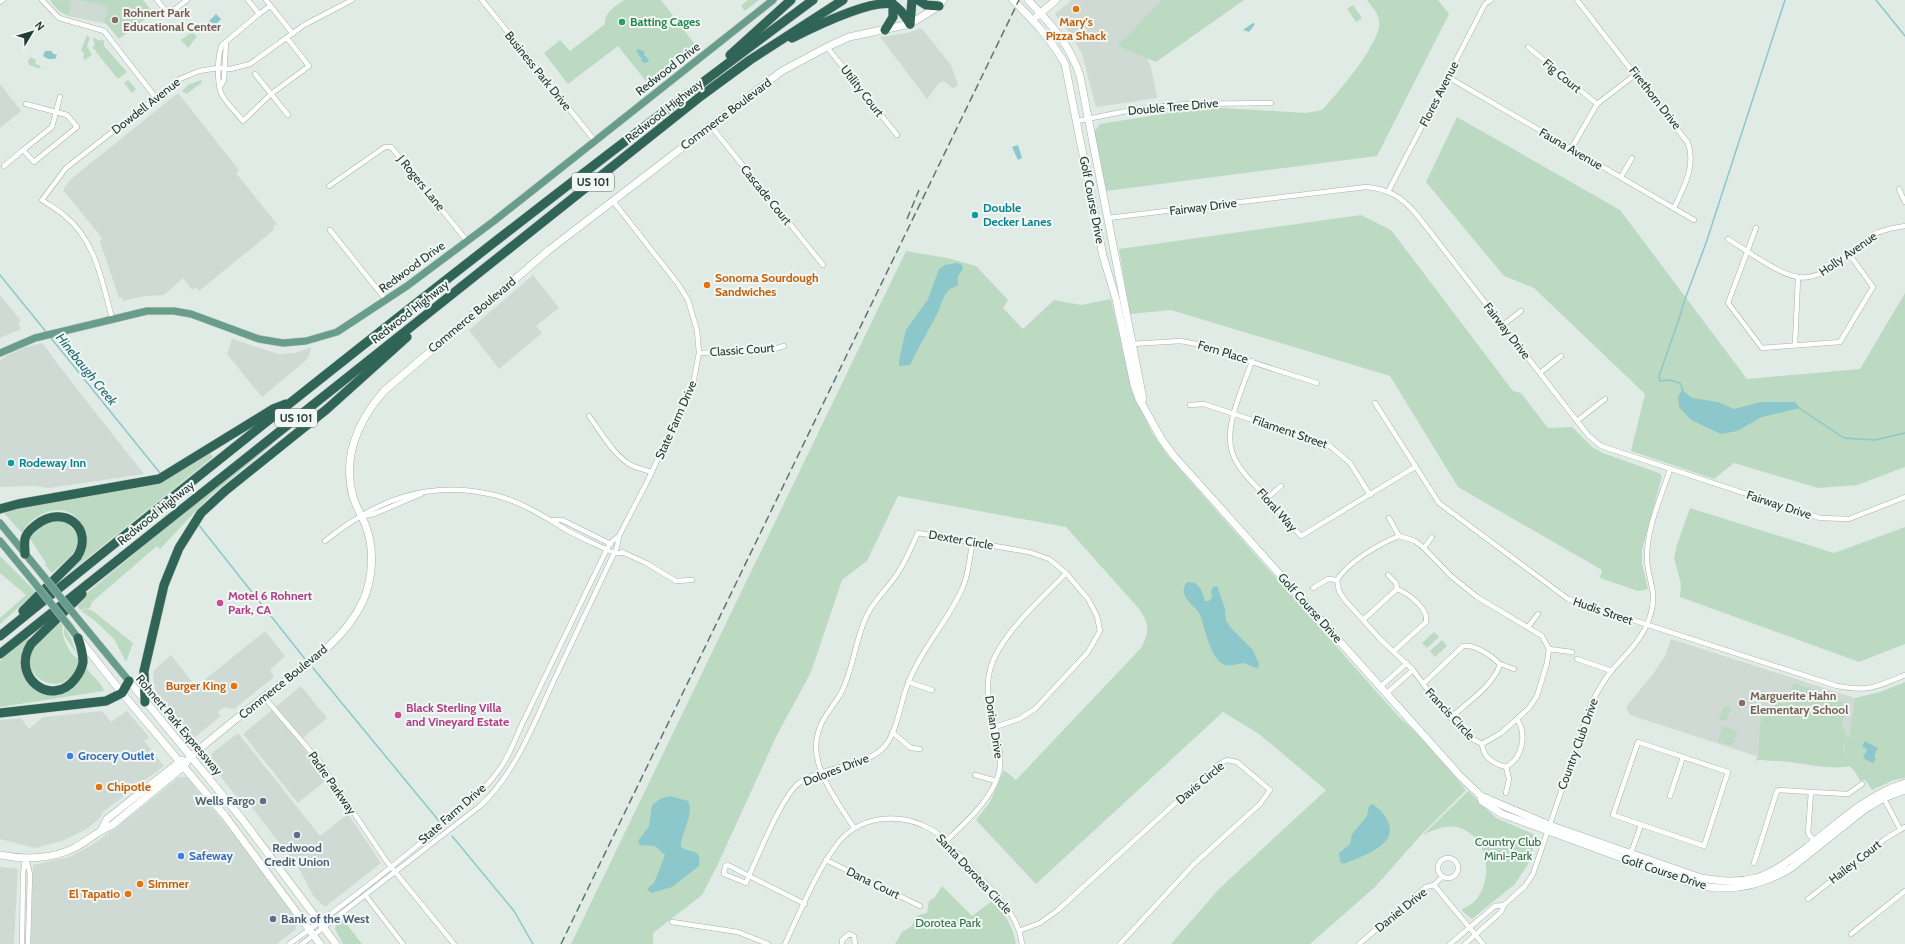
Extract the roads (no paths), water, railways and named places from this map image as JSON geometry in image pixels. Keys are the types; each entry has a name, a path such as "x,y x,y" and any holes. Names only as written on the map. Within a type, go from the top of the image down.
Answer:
{"highway":[{"path":"696,86 791,0"},
{"name":"Redwood Highway","path":"0,636 414,304 696,86 813,0"},
{"name":"Redwood Highway","path":"0,654 701,96 750,60 843,0"},
{"path":"910,24 912,0"},
{"path":"918,0 926,5 941,3"},
{"path":"750,60 869,3 877,2 893,4 904,15 910,24"},
{"path":"885,30 893,17 893,4"},
{"path":"145,702 144,671 164,585 179,548 201,513 224,491 332,404 494,261"},
{"path":"0,509 18,504 159,479 272,409 295,400"},
{"path":"0,633 77,557 82,547 82,536 76,525 71,520 64,516 49,516 27,534 25,538 25,554"},
{"path":"78,638 83,663 74,681 69,686 56,691 42,688 30,679 25,664 27,650 31,644 122,556"},
{"path":"0,713 106,701 122,693 129,681"}],"main road":[{"name":"Redwood Drive","path":"0,353 18,344 41,336 112,318 147,312 174,311 207,318 259,339 283,343 297,343 337,332 435,266 500,217 773,0"},
{"name":"Rohnert Park Expressway","path":"0,523 129,681"},
{"name":"Rohnert Park Expressway","path":"0,541 70,626 78,638"}],"street":[{"path":"42,0 59,18 104,31 156,98"},
{"path":"157,0 167,12 170,13 187,0"},
{"path":"177,0 181,5"},
{"path":"248,0 259,14"},
{"path":"266,0 293,34"},
{"name":"Dowdell Avenue","path":"112,318 98,265 87,243 81,233 65,216 42,200 66,168 186,75 218,68 238,68 250,64 311,21 352,0"},
{"name":"Business Park Drive","path":"482,0 595,141"},
{"name":"Golf Course Drive","path":"1013,0 1033,20 1055,47 1065,64 1103,256 1147,413 1162,440 1173,455 1388,693 1461,777 1481,796 1548,828 1693,884 1718,888 1739,888 1768,881 1791,868 1864,802 1905,784"},
{"name":"Golf Course Drive","path":"1028,0 1065,41 1075,60 1080,76 1108,218 1129,345"},
{"path":"1033,20 1056,0"},
{"path":"1481,0 1486,4"},
{"name":"Flores Avenue","path":"1389,190 1486,4 1491,0"},
{"name":"Firethorn Drive","path":"1577,0 1683,134 1691,152 1690,170 1674,208"},
{"name":"Commerce Boulevard","path":"0,855 13,858 48,856 72,849 111,826 180,764 314,659 348,625 362,601 369,584 371,569 370,541 351,486 350,455 358,429 369,408 384,391 549,250 782,71 827,46 849,37 910,24 941,3"},
{"path":"270,6 226,42 220,49 218,80 221,85 221,92 243,120 271,94 309,66 287,38"},
{"path":"221,85 224,80 226,42"},
{"name":"Utility Court","path":"827,46 897,135"},
{"name":"Fig Court","path":"1528,47 1597,104"},
{"path":"255,74 288,115"},
{"path":"1571,148 1597,104 1636,74"},
{"name":"Fauna Avenue","path":"1448,77 1694,220"},
{"path":"4,166 52,127 60,97"},
{"name":"Double Tree Drive","path":"1077,121 1137,109 1186,104 1270,103"},
{"path":"24,150 34,162 77,127 67,115 26,104"},
{"name":"Cascade Court","path":"710,125 823,265"},
{"name":"J Rogers Lane","path":"329,186 385,147 391,147 467,241"},
{"path":"1621,178 1632,158"},
{"name":"Fairway Drive","path":"1108,218 1366,187 1389,190 1413,210 1577,421 1589,436 1601,446 1820,518 1832,520 1849,519 1905,497"},
{"path":"1899,189 1905,202"},
{"name":"State Farm Drive","path":"289,944 312,933 366,896 397,872 488,798 512,767 617,547 619,536 652,472 693,384 697,371 699,353 697,330 688,300 678,284 613,201"},
{"name":"Holly Avenue","path":"1798,278 1815,276 1826,271 1873,234 1884,230 1905,226"},
{"path":"1756,228 1728,303 1762,348 1768,349 1795,345 1840,342 1872,292 1873,287 1849,254"},
{"path":"330,230 386,300"},
{"path":"1728,239 1780,270 1798,278 1795,345"},
{"path":"1503,325 1521,311"},
{"name":"Fern Place","path":"1129,345 1181,341 1196,344 1317,383"},
{"name":"Classic Court","path":"699,353 770,350 784,346"},
{"path":"1540,373 1561,356"},
{"name":"Floral Way","path":"1252,362 1234,414 1230,437 1234,458 1242,471 1300,536 1415,467"},
{"path":"1577,421 1605,399"},
{"name":"Hudis Street","path":"1375,402 1431,493 1450,513 1568,599 1837,686 1862,690 1905,675"},
{"name":"Filament Street","path":"1190,405 1204,404 1330,446 1350,463 1370,495"},
{"path":"589,416 624,460 632,465 652,472"},
{"name":"Country Club Drive","path":"1450,944 1473,931 1501,912 1504,905 1525,886 1533,874 1591,704 1612,671 1637,643 1646,625 1653,602 1654,588 1647,560 1651,526 1670,469"},
{"path":"1267,498 1281,486"},
{"path":"325,541 349,522 410,500 422,493 458,490 494,495 552,520 559,526 614,553 623,553"},
{"path":"1389,518 1399,536"},
{"path":"552,520 562,520 610,543 623,553 646,563 676,581 692,580"},
{"name":"Dexter Circle","path":"854,828 821,773 816,747 821,723 840,694 846,680 866,616 877,597 892,581 902,566 918,533 1029,552 1049,560 1066,573 1088,599 1097,616 1100,631 1088,652 1035,709 1019,719 995,727"},
{"name":"State Farm Drive","path":"302,944 312,933 474,798 504,763 610,543 619,536"},
{"path":"1313,588 1328,579 1337,580 1348,567 1387,541 1399,536 1415,541 1424,548 1451,576 1477,597 1542,636 1549,649 1572,652"},
{"path":"1424,548 1432,537"},
{"name":"Dolores Drive","path":"749,876 787,796 799,783 821,773 874,755 885,746 892,732 908,682 916,665 962,589 973,542"},
{"name":"Dorian Drive","path":"946,841 981,806 996,781 1000,767 1000,749 989,702 988,684 989,672 998,650 1006,638 1066,573"},
{"path":"1388,574 1396,583 1397,590"},
{"name":"Francis Circle","path":"1337,580 1339,591 1344,599 1381,640 1407,663 1439,705 1467,736 1482,744 1489,742 1501,733 1529,708 1537,696 1547,663 1549,649"},
{"path":"1363,620 1397,590"},
{"path":"1394,651 1426,622 1427,618 1425,611 1404,592 1397,590"},
{"path":"1528,627 1538,614"},
{"name":"Rohnert Park Expressway","path":"78,638 245,842 320,944"},
{"path":"1423,684 1463,646 1469,645 1496,660 1500,664 1514,670"},
{"path":"1577,659 1612,671"},
{"path":"1381,686 1407,663"},
{"path":"1451,717 1492,679 1498,671 1500,664"},
{"path":"1388,693 1413,670"},
{"name":"Rohnert Park Expressway","path":"129,681 242,819 336,944"},
{"path":"908,682 932,690"},
{"name":"Padre Parkway","path":"264,697 319,761 364,829 454,944"},
{"path":"1482,744 1484,754 1494,763 1506,767 1512,764 1517,758 1524,732 1517,719"},
{"path":"892,732 912,748 920,749"},
{"path":"1638,742 1728,772 1704,846 1641,825 1613,815 1638,742"},
{"path":"1670,796 1683,757"},
{"name":"Davis Circle","path":"1021,930 1040,923 1058,910 1216,766 1226,760 1237,762 1270,790 1260,804 1194,864 1120,944"},
{"path":"1506,767 1509,779 1506,793"},
{"path":"975,775 996,781"},
{"path":"1754,863 1777,791 1848,794 1862,784"},
{"name":"Golf Course Drive","path":"1882,795 1905,790"},
{"path":"1811,792 1808,833 1816,844"},
{"path":"1882,795 1902,828"},
{"name":"Santa Dorotea Circle","path":"785,944 826,860 839,841 854,828 873,820 895,818 913,820 933,830 946,841 1013,915 1021,930 1022,944"},
{"path":"1631,853 1641,825"},
{"name":"Golf Course Drive","path":"1548,828 1631,853 1701,878 1726,882 1743,880 1768,874 1780,868 1816,844"},
{"name":"Hailey Court","path":"1808,899 1885,839 1902,828"},
{"path":"22,944 23,874 26,858"},
{"path":"26,858 30,874 28,944"},
{"path":"1447,858 1454,860 1458,867 1456,875 1450,878 1442,877 1438,870 1439,862 1447,858"},
{"name":"Dana Court","path":"826,860 920,906"},
{"path":"749,876 746,883 743,882 724,874 725,866 728,865 805,904"},
{"path":"1434,886 1442,877"},
{"name":"Daniel Drive","path":"1359,944 1426,887 1434,886 1483,944"},
{"path":"1851,934 1905,891"},
{"path":"366,896 403,944"},
{"name":"Country Club Drive","path":"1465,944 1473,931 1495,906 1504,905"},
{"path":"672,922 738,932 768,944"},
{"path":"842,944 846,935 849,934 854,936 855,944"}],"water":[{"path":"216,14 221,19 213,28 208,22"},
{"path":"1253,23 1255,24 1249,32 1243,30"},
{"path":"638,49 645,52 644,55 649,60 648,62 644,63 641,61 642,58 636,50"},
{"path":"45,51 52,51 52,53 57,55 55,59 48,59 43,56"},
{"path":"1018,145 1022,158 1018,160 1012,147"},
{"path":"957,263 962,265 963,269 958,276 958,285 950,289 942,300 938,313 910,365 899,366 906,330 928,299 939,269 945,265"},
{"path":"1682,390 1692,398 1718,402 1734,409 1761,402 1795,402 1800,408 1762,417 1737,431 1721,434 1691,420 1679,407 1678,397"},
{"path":"1187,582 1195,583 1201,589 1205,601 1209,601 1212,597 1211,591 1213,587 1217,586 1225,609 1226,621 1253,650 1259,664 1258,668 1244,663 1226,665 1218,660 1208,642 1199,612 1185,596 1184,590"},
{"path":"1865,741 1878,748 1874,756 1876,758 1873,763 1863,758 1867,750 1862,746"},
{"path":"670,796 688,801 690,811 681,847 697,853 699,856 699,866 672,887 651,893 647,889 654,883 665,855 655,846 640,845 638,841 649,826 652,805 660,799"},
{"path":"1372,804 1382,812 1388,822 1390,830 1388,838 1383,844 1367,854 1344,864 1340,862 1339,853 1350,844 1352,834 1367,816 1369,806"}],"waterway":[{"path":"1683,391 1680,383 1670,380 1660,381 1659,376 1706,243 1785,0"},
{"path":"1876,0 1905,36"},
{"name":"Hinebaugh Creek","path":"0,275 47,333"},
{"name":"Hinebaugh Creek","path":"51,338 160,473"},
{"path":"1799,408 1844,438 1875,440 1905,433"},
{"path":"198,524 305,659"},
{"path":"313,668 439,821"},
{"path":"452,836 514,911 533,944"}],"railway":[{"path":"561,944 1019,0"},
{"path":"907,219 919,190"}],"place":[{"name":"Mary's Pizza Shack","path":"1076,9"},
{"name":"Rohnert Park Educational Center","path":"115,20"},
{"name":"Batting Cages","path":"622,22"},
{"name":"Double Decker Lanes","path":"975,215"},
{"name":"Sonoma Sourdough Sandwiches","path":"707,285"},
{"name":"Rodeway Inn","path":"11,463"},
{"name":"Motel 6 Rohnert Park, CA","path":"220,603"},
{"name":"Burger King","path":"234,686"},
{"name":"Marguerite Hahn Elementary School","path":"1742,703"},
{"name":"Black Sterling Villa and Vineyard Estate","path":"398,715"},
{"name":"Grocery Outlet","path":"70,756"},
{"name":"Chipotle","path":"99,787"},
{"name":"Wells Fargo","path":"263,801"},
{"name":"Redwood Credit Union","path":"297,835"},
{"name":"Safeway","path":"181,856"},
{"name":"Simmer","path":"140,884"},
{"name":"El Tapatio","path":"128,894"},
{"name":"Bank of the West","path":"273,919"}],"park label":[{"name":"Country Club Mini-Park","path":"1508,849"},
{"name":"Dorotea Park","path":"948,923"}]}
